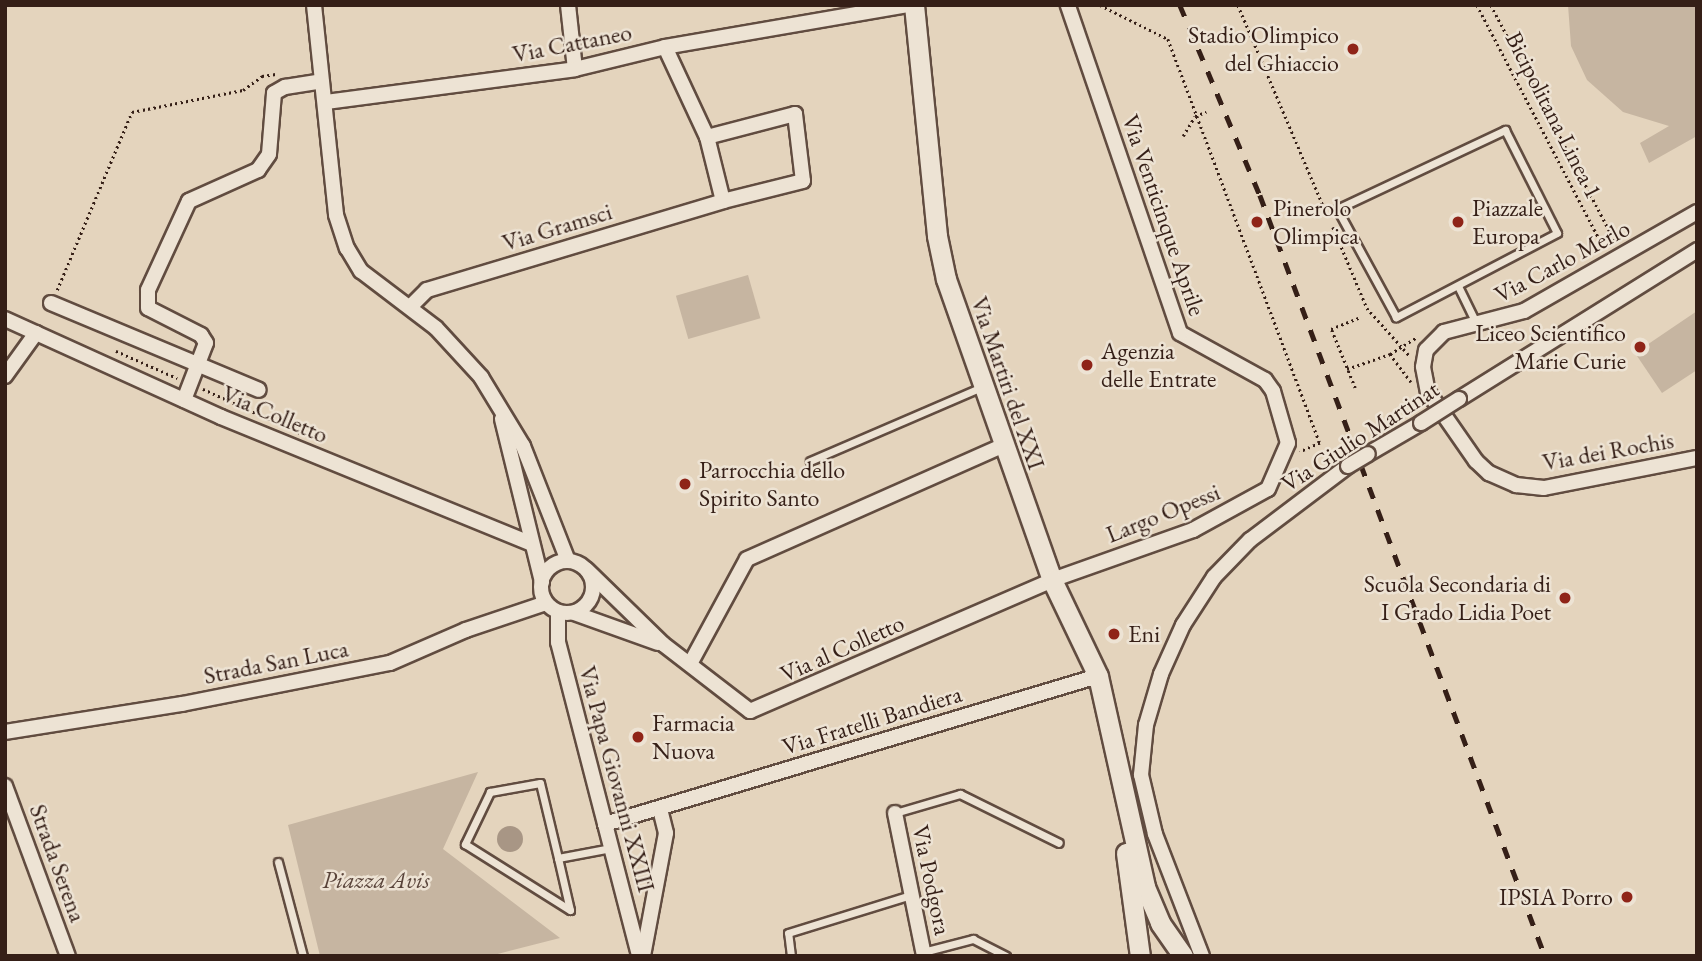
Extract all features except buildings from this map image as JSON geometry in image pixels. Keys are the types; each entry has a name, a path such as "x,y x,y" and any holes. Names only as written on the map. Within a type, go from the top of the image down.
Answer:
{"street":[{"path":"314,5 336,215 347,248 362,271 410,307 461,351 499,404 523,446 568,561"},
{"path":"568,5 575,69"},
{"name":"Via Cattaneo","path":"326,102 575,69 665,47 911,5"},
{"name":"Via Martiri del XXI","path":"911,5 937,236 1002,446 1052,580 1098,676 1145,887 1160,923 1183,956"},
{"name":"Via Venticinque Aprile","path":"1068,5 1180,333 1265,380 1273,391 1288,443 1285,459"},
{"path":"665,47 707,137 723,201"},
{"path":"184,400 206,351 201,335 148,308 148,290 190,201 258,170 269,154 274,93 285,87 322,81"},
{"name":"Via Gramsci","path":"410,307 427,290 723,201 803,181 795,114 707,137"},
{"name":"Via Carlo Merlo","path":"1423,368 1426,350 1444,332 1524,311 1623,257 1697,212"},
{"name":"Via Giulio Martinat","path":"1180,906 1142,775 1146,725 1161,674 1184,625 1214,577 1250,540 1348,466 1697,250"},
{"path":"51,303 259,390"},
{"name":"Via Colletto","path":"5,319 184,400 530,544"},
{"path":"5,376 36,333"},
{"name":"Via dei Rochis","path":"1423,368 1427,392 1462,443 1489,472 1516,485 1544,488 1697,458"},
{"path":"499,404 530,544 542,582 552,607 574,612 591,599 593,584 587,570 568,561 554,565 542,582"},
{"path":"690,664 747,559 1002,446"},
{"name":"Largo Opessi","path":"1052,580 1193,530 1268,489 1285,459"},
{"name":"Via al Colletto","path":"587,570 663,644 744,709 757,710 1052,580"},
{"name":"Strada San Luca","path":"5,732 182,704 390,663 466,630 552,607"},
{"name":"Via Papa Giovanni XXIII","path":"552,607 558,642 641,956"},
{"name":"Via al Colletto","path":"574,612 663,644"},
{"name":"Via Fratelli Bandiera","path":"605,824 1098,676"},
{"name":"Via Martiri del XXI","path":"1117,762 1140,956"},
{"name":"Strada Serena","path":"5,786 68,956"},
{"path":"641,956 666,832 660,809"},
{"name":"Via Podgora","path":"895,813 924,954"},
{"path":"1180,906 1202,956"},
{"name":"Via Martiri del XXI","path":"1180,906 1183,956"}],"lane":[{"path":"1505,130 1556,233 1458,286 1396,317 1337,209 1505,130"},
{"path":"1458,286 1477,325"},
{"path":"810,461 982,387"},
{"path":"540,783 558,858 570,910 465,844 489,792 540,783"},
{"path":"895,813 960,794 1059,843"},
{"path":"558,858 611,848"},
{"path":"278,862 303,956"},
{"path":"791,956 789,933 911,895"},
{"path":"924,954 973,939 1006,956"}],"path":[{"path":"1100,5 1168,39 1195,117 1320,443 1285,459"},
{"name":"Bicipolitana Linea 1","path":"1478,5 1605,250 1594,256"},
{"path":"1491,5 1623,257"},
{"path":"51,303 132,112 243,90 262,76 285,72"},
{"path":"1183,136 1195,117 1206,112"},
{"path":"1355,388 1331,329 1360,317"},
{"path":"1347,369 1390,354 1423,335"},
{"path":"1390,354 1412,384"}],"green space":[{"path":"1568,5 1697,5 1697,136 1649,163 1640,143 1669,126 1623,112 1587,80 1571,46"},
{"path":"748,275 760,318 688,339 676,296"},
{"path":"1697,311 1697,370 1662,393 1635,353"},
{"name":"Piazza Avis","path":"478,772 443,849 560,938 490,956 320,956 288,825"}],"shaded area":[{"path":"510,826 519,830 523,839 519,848 510,852 501,848 497,839 501,830"}],"railway":[{"path":"1180,5 1260,195 1545,956"}],"place":[{"name":"Stadio Olimpico del Ghiaccio","path":"1353,49"},
{"name":"Pinerolo Olimpica","path":"1257,222"},
{"name":"Piazzale Europa","path":"1458,222"},
{"name":"Liceo Scientifico Marie Curie","path":"1640,347"},
{"name":"Agenzia delle Entrate","path":"1087,365"},
{"name":"Parrocchia dello Spirito Santo","path":"685,484"},
{"name":"Scuola Secondaria di I Grado Lidia Poet","path":"1565,598"},
{"name":"Eni","path":"1114,634"},
{"name":"Farmacia Nuova","path":"638,737"},
{"name":"IPSIA Porro","path":"1627,897"}]}
